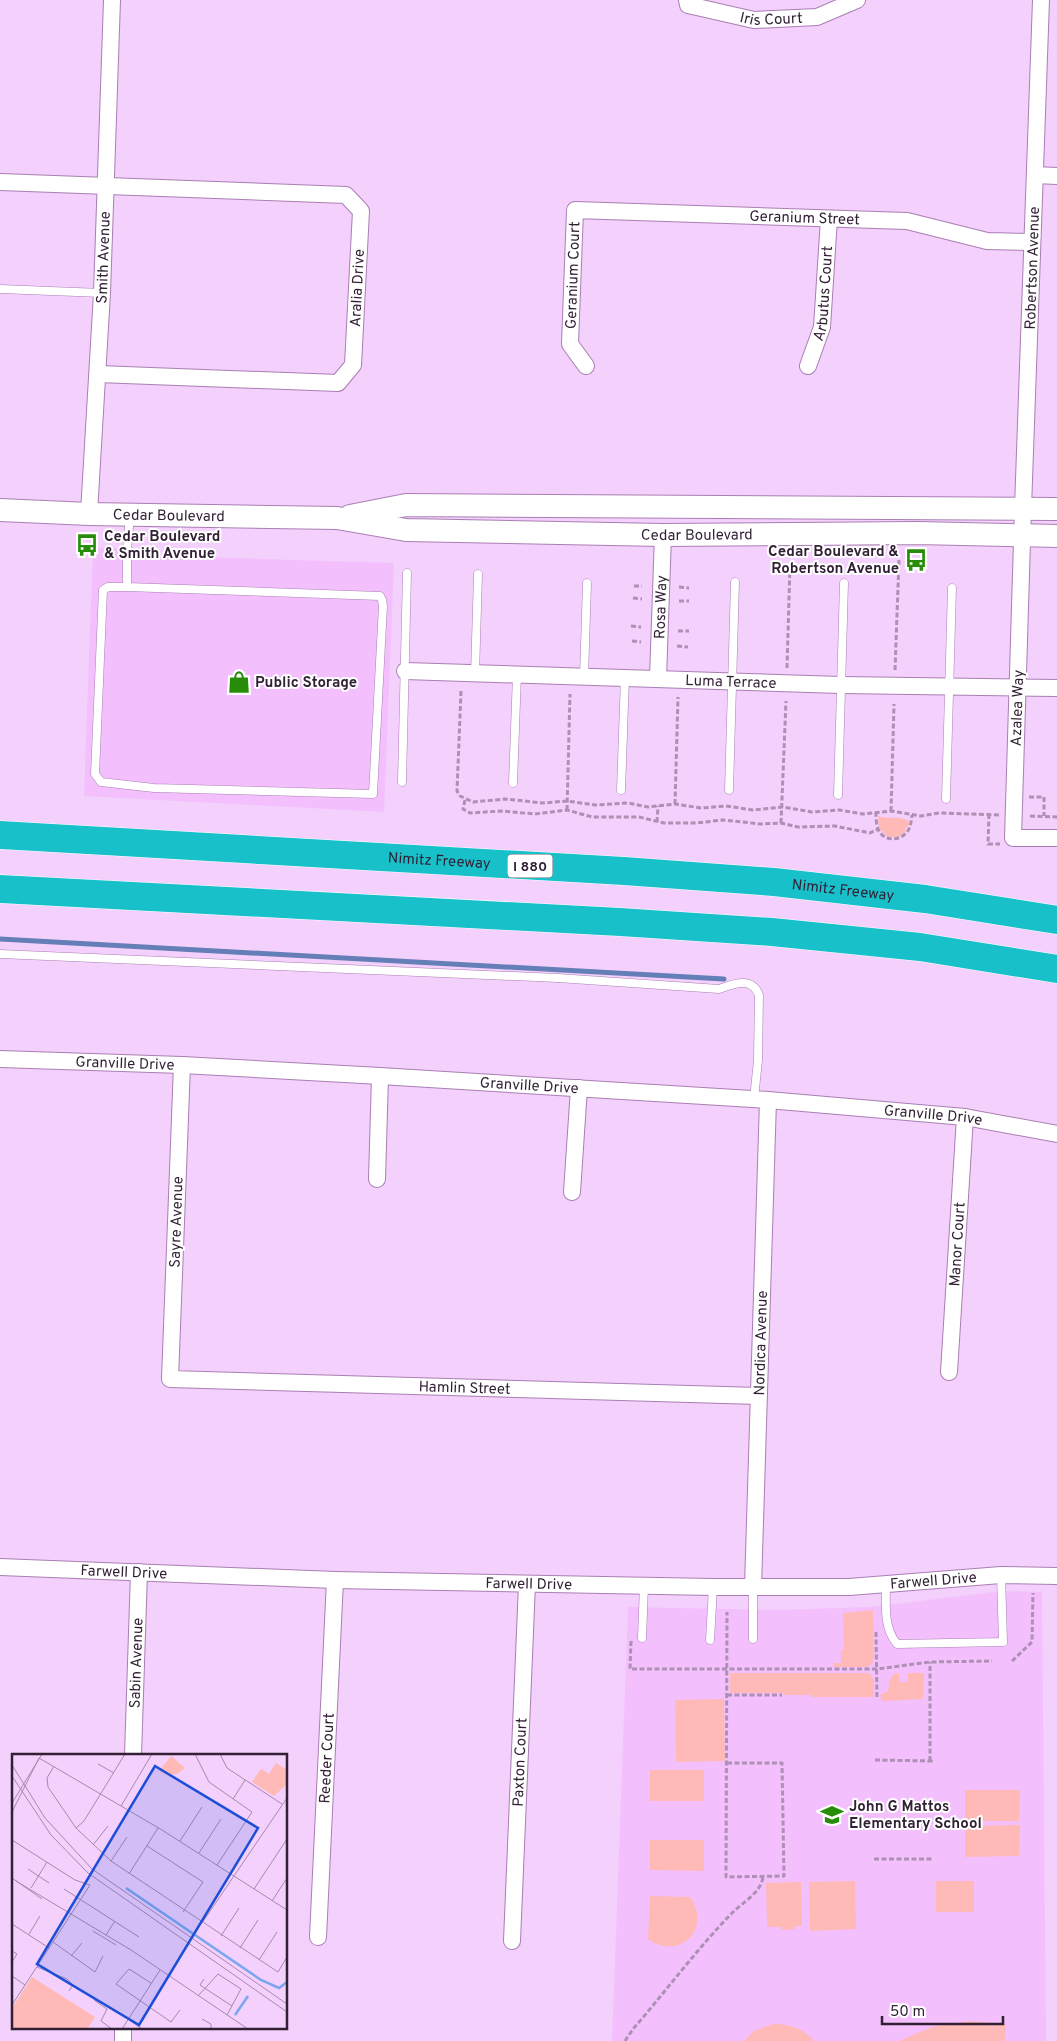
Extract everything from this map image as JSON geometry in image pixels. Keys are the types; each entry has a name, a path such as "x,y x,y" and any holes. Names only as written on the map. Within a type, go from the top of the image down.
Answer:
{"highway":[{"name":"Nimitz Freeway","path":"0,836 604,870 774,882 925,899 1057,920"},
{"path":"0,889 620,922 772,932 920,947 1057,970"}],"main road":[{"name":"Cedar Boulevard","path":"337,518 406,505 1057,509"},
{"name":"Cedar Boulevard","path":"0,510 89,514 337,518 406,530 663,535 917,533 1057,536"}],"street":[{"name":"Smith Avenue","path":"89,514 102,293 112,0"},
{"name":"Iris Court","path":"688,0 688,5 754,20 817,17 857,0"},
{"name":"Robertson Avenue","path":"1022,536 1041,0"},
{"path":"1035,175 1057,176"},
{"path":"0,182 105,187"},
{"name":"Aralia Drive","path":"98,374 338,383 353,365 361,211 346,195 105,187"},
{"name":"Geranium Street","path":"575,210 907,221 987,240 1032,242"},
{"name":"Geranium Court","path":"575,210 570,344 586,366"},
{"name":"Arbutus Court","path":"808,366 822,328 829,219"},
{"name":"Rosa Way","path":"658,678 663,535"},
{"name":"Azalea Way","path":"1022,536 1013,838 1057,838"},
{"name":"Luma Terrace","path":"405,671 842,685 1057,688"},
{"name":"Granville Drive","path":"0,1059 182,1065 761,1099 965,1118 1057,1134"},
{"name":"Sayre Avenue","path":"170,1379 182,1065"},
{"path":"377,1179 380,1076"},
{"path":"572,1192 579,1088"},
{"name":"Nordica Avenue","path":"753,1587 759,1396 761,1099"},
{"name":"Manor Court","path":"949,1372 965,1118"},
{"name":"Hamlin Street","path":"170,1379 759,1396"},
{"name":"Farwell Drive","path":"0,1567 335,1580 713,1587 849,1587 1001,1575 1057,1576"},
{"name":"Sabin Avenue","path":"132,1754 139,1572"},
{"name":"Reeder Court","path":"318,1937 335,1580"},
{"name":"Paxton Court","path":"512,1941 527,1584"},
{"path":"123,2028 123,2041"}],"lane":[{"path":"0,289 102,293"},
{"path":"127,588 127,548 130,514"},
{"path":"402,782 407,573"},
{"path":"475,674 478,574"},
{"path":"729,790 735,582"},
{"path":"584,677 587,583"},
{"path":"838,795 844,583"},
{"path":"108,587 127,588 380,596 383,606 373,794 154,788 101,782 95,774 103,590 108,587"},
{"path":"946,799 952,588"},
{"path":"514,782 517,675"},
{"path":"621,790 625,677"},
{"path":"0,954 548,978 719,989 737,983 751,984 760,995 758,1060 761,1099"},
{"path":"886,1583 887,1627 890,1636 898,1644 1003,1642 1001,1575"},
{"path":"642,1638 644,1586"},
{"path":"710,1640 713,1587"},
{"path":"753,1587 753,1639"}],"path":[{"path":"895,671 899,560"},
{"path":"787,668 790,564"},
{"path":"634,586 642,586"},
{"path":"679,588 689,588"},
{"path":"633,598 642,599"},
{"path":"679,601 689,601"},
{"path":"631,626 642,627"},
{"path":"678,630 689,631"},
{"path":"632,642 641,642"},
{"path":"677,646 688,647"},
{"path":"460,691 458,791 465,800 480,802 517,799 543,803 567,801 596,805 628,803 648,807 675,804 701,808 726,806 753,810 783,808 812,812 839,810 863,814 891,811 921,816 938,813 1003,815"},
{"path":"567,810 570,694"},
{"path":"675,804 678,697"},
{"path":"781,823 786,701"},
{"path":"891,811 894,704"},
{"path":"1026,797 1044,797 1044,816"},
{"path":"465,800 463,809 470,812 501,811 535,814 567,810 592,817 639,817 657,822 696,823 723,820 761,824 781,823 798,827 835,826 870,833 878,829"},
{"path":"657,822 658,806"},
{"path":"876,812 878,829 884,837 897,839 905,835 910,828 912,815"},
{"path":"989,814 988,844 1007,844"},
{"path":"1038,816 1057,817"},
{"path":"1012,1661 1032,1642 1033,1593"},
{"path":"727,1612 726,1877 784,1876 782,1763 727,1763"},
{"path":"876,1626 877,1699"},
{"path":"631,1634 630,1669 877,1669 930,1662 992,1661"},
{"path":"875,1760 932,1761 930,1662"},
{"path":"727,1695 782,1695"},
{"path":"874,1859 933,1859"},
{"path":"625,2041 717,1930 757,1891 762,1883 762,1876"}],"shaded area":[{"name":"Public Storage","path":"93,548 138,548 138,555 394,563 384,812 84,796"},
{"path":"878,816 905,819 909,821 909,825 905,829 906,831 899,837 888,837 879,829"},
{"name":"John G Mattos Elementary School","path":"1001,1591 1042,1592 1046,2041 612,2041 628,1607 777,1610 871,1607"},
{"path":"873,1610 874,1657 872,1664 867,1667 834,1667 834,1663 841,1663 841,1650 844,1650 843,1613"},
{"path":"730,1673 869,1673 874,1680 874,1697 811,1697 811,1695 784,1695 783,1693 730,1693"},
{"path":"899,1673 899,1680 902,1683 908,1681 908,1673 924,1673 923,1699 882,1701 880,1695 888,1691 891,1677"},
{"path":"724,1699 725,1761 676,1762 675,1700"},
{"path":"650,1770 704,1770 704,1801 650,1801"},
{"path":"965,1790 1020,1790 1019,1821 965,1821"},
{"path":"1020,1825 1019,1856 965,1857 965,1826"},
{"path":"650,1840 704,1840 704,1871 650,1870"},
{"path":"855,1881 856,1929 810,1931 809,1882"},
{"path":"936,1881 974,1881 974,1912 936,1912"},
{"path":"801,1882 802,1926 795,1926 795,1929 782,1930 781,1927 767,1927 766,1883"},
{"path":"650,1896 690,1897 696,1909 698,1920 695,1930 689,1938 681,1944 671,1946 660,1945 648,1939"},
{"path":"969,2021 1006,2024 1005,2041 899,2041 932,2027"},
{"path":"773,2024 795,2028 805,2033 814,2041 744,2041 754,2031"}],"waterway":[{"path":"0,939 724,979"}],"place":[{"name":"Cedar Boulevard & Smith Avenue","path":"87,545"},
{"name":"Cedar Boulevard & Robertson Avenue","path":"916,560"},
{"name":"Public Storage","path":"239,682"},
{"name":"John G Mattos Elementary School","path":"832,1815"}]}
